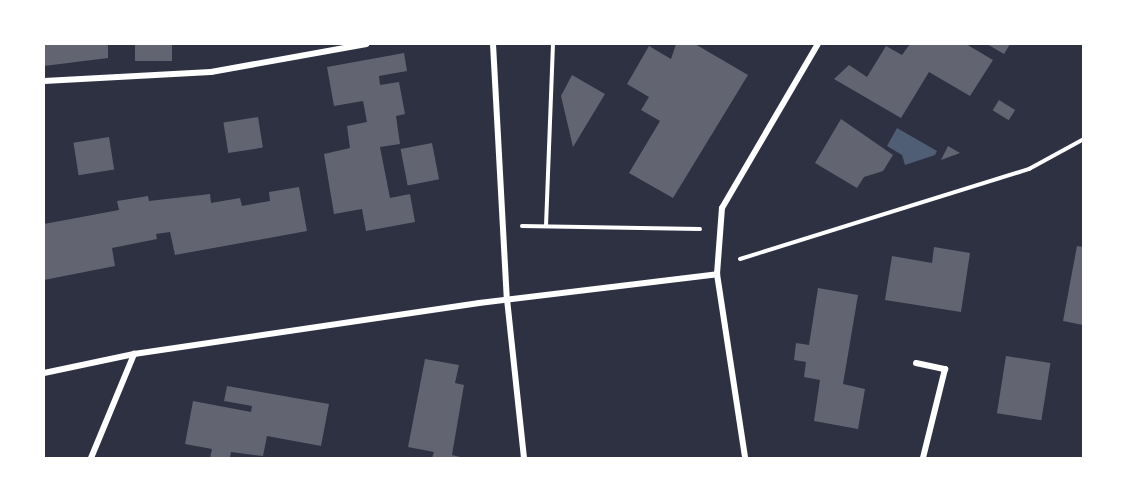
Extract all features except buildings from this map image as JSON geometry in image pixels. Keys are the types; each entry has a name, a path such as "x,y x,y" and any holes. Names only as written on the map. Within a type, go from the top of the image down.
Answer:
{"street":[{"path":"44,81 211,72 368,44"},
{"path":"493,44 507,299 524,459"},
{"path":"745,459 717,274 722,208 818,44"},
{"path":"44,373 134,354 507,299 717,274"},
{"path":"91,459 134,354"},
{"path":"916,363 945,369 923,459"}],"path":[{"path":"546,226 553,44"},
{"path":"504,227 698,228 740,259 1029,169 1083,139"}],"water":[{"path":"897,128 937,151 935,155 905,165 902,155 887,146"}]}
